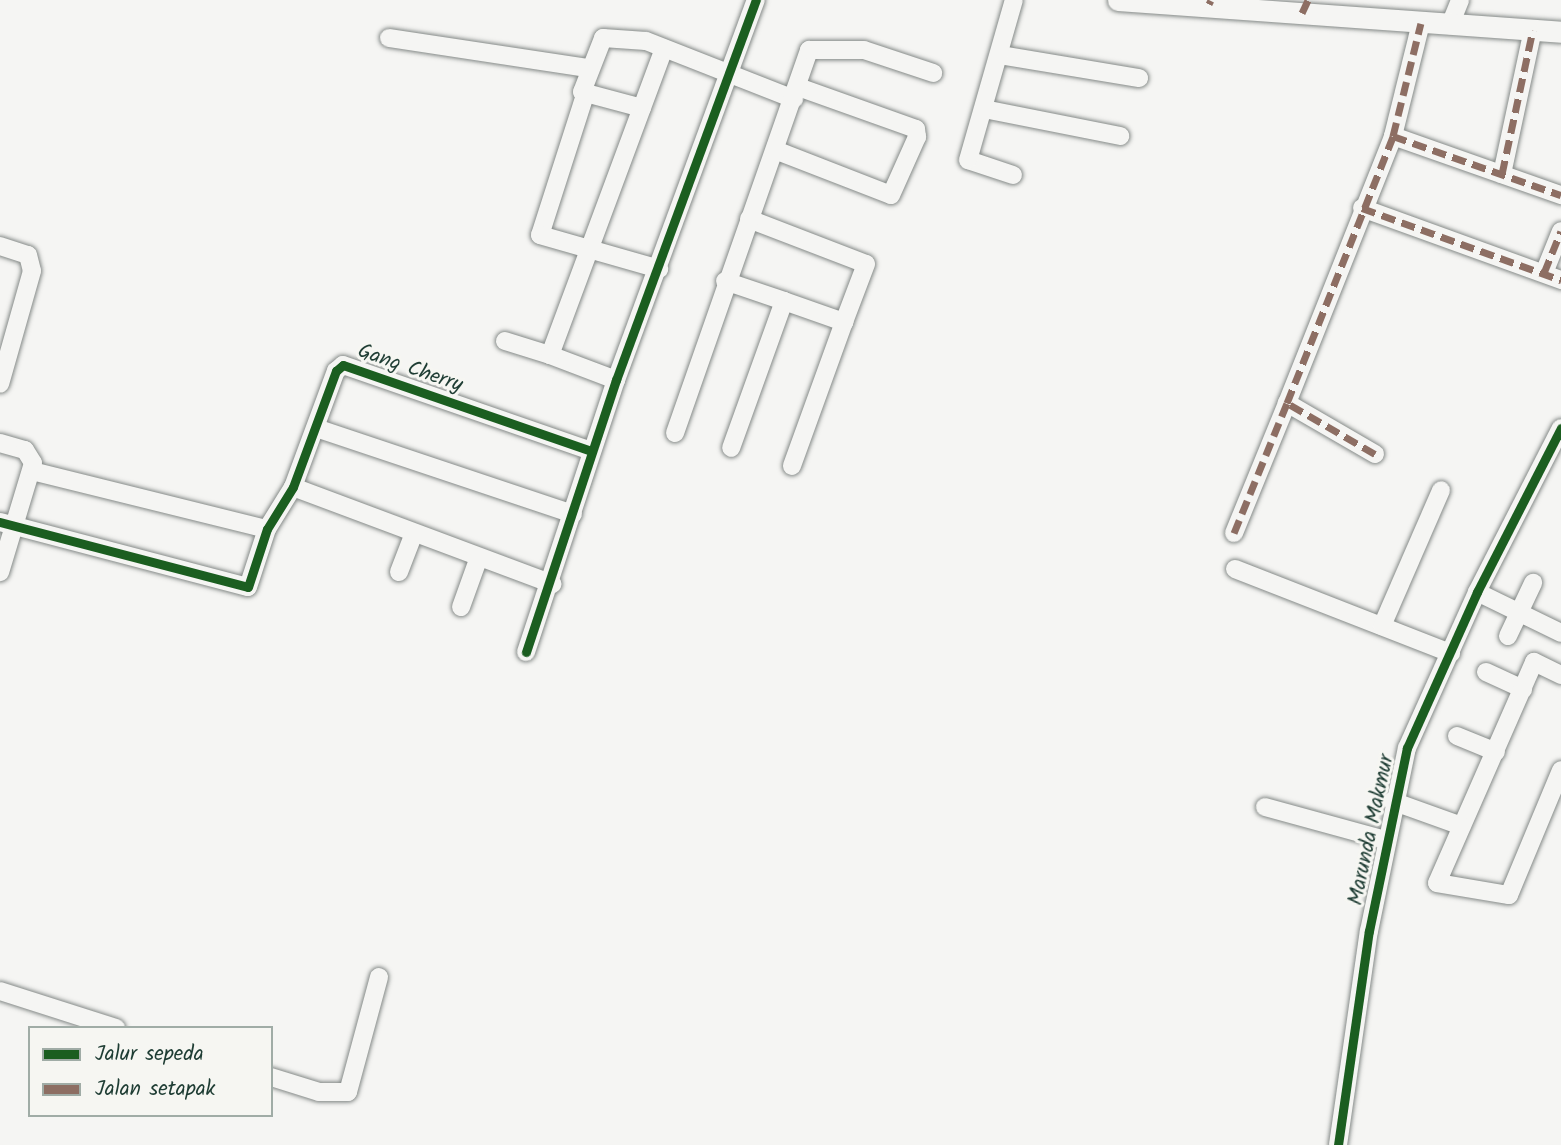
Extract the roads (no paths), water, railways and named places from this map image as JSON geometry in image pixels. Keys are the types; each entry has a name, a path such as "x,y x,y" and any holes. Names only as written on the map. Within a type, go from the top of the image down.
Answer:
{"main road":[{"path":"1118,0 1305,7 1421,23 1533,30 1559,36"}],"street":[{"path":"526,652 552,584 591,451 756,0"},
{"path":"1013,175 970,163 1014,0"},
{"path":"1450,25 1460,0"},
{"path":"1234,533 1393,136 1421,23"},
{"path":"1502,174 1533,30"},
{"path":"642,108 585,95 580,87 599,43 608,35 664,48 727,75 916,130 917,137 891,195 775,150"},
{"path":"389,38 587,68"},
{"path":"675,433 725,281 796,93 806,55 815,47 864,50 933,74"},
{"path":"550,355 592,249 664,48"},
{"path":"1000,55 1139,78"},
{"path":"585,95 540,235 659,269"},
{"path":"984,109 1120,136"},
{"path":"1393,136 1561,195"},
{"path":"1362,208 1561,280"},
{"path":"748,219 866,264 792,466"},
{"path":"1544,273 1561,231"},
{"path":"0,246 28,255 32,271 0,384"},
{"path":"725,281 844,322"},
{"path":"731,448 784,301"},
{"path":"505,341 617,380"},
{"name":"Gang Cherry","path":"7,524 241,588 253,584 267,529 293,487 336,370 349,365 591,451"},
{"path":"1287,403 1375,454"},
{"path":"316,428 573,514"},
{"name":"Marunda Makmur","path":"1338,1145 1392,801 1407,748 1476,592 1561,428"},
{"path":"0,443 25,450 32,471 7,524 0,572"},
{"path":"32,471 267,529"},
{"path":"293,487 414,535 552,584"},
{"path":"1382,626 1441,490"},
{"path":"399,572 414,535"},
{"path":"461,607 479,557"},
{"path":"1235,569 1451,653"},
{"path":"1508,636 1533,583"},
{"path":"1476,592 1561,633"},
{"path":"1561,675 1534,662 1437,883 1509,895 1561,770"},
{"path":"1486,672 1523,689"},
{"path":"1457,736 1496,752"},
{"path":"1392,801 1462,826"},
{"path":"1265,807 1386,840"},
{"path":"273,1078 319,1092 348,1093 379,978"},
{"path":"0,991 110,1026"}]}
